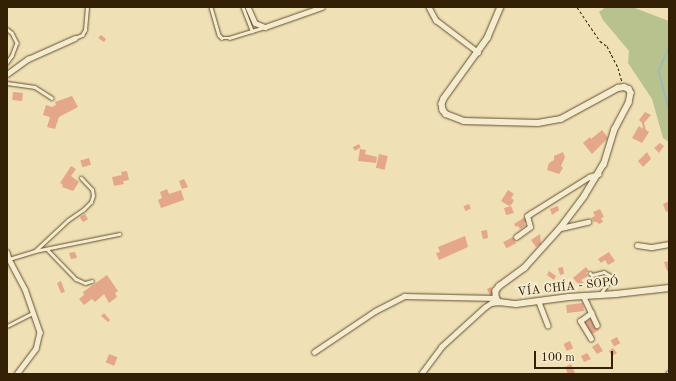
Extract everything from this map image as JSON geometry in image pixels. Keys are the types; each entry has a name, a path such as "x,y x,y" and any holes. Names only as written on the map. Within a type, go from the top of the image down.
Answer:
{"street":[{"path":"248,7 255,23 265,27 322,7"},
{"path":"429,7 436,20 478,52"},
{"path":"501,7 488,38 444,99 442,110 451,117 464,121 493,123 538,123 561,119 624,87"},
{"path":"7,74 28,59 75,38"},
{"name":"VÍA CHÍA - SOPÓ","path":"624,87 629,89 631,96 615,130 604,164 599,174 576,210 561,228 525,268 500,286 496,291 497,300 516,304 569,297 599,296 669,288"},
{"path":"516,237 530,227 527,216 589,177 599,174"},
{"path":"561,228 588,222"},
{"path":"637,245 652,247 669,244"},
{"path":"7,252 9,259 25,288 40,332 36,349 16,374"},
{"path":"314,352 375,311 404,296 497,300"},
{"path":"584,297 598,325"},
{"path":"421,374 441,347 484,307 497,300"},
{"path":"539,302 548,325"},
{"path":"590,339 580,321 591,313"}],"lane":[{"path":"75,38 82,35 85,30 87,7"},
{"path":"211,7 219,35 222,38 229,38 265,27"},
{"path":"243,7 252,31"},
{"path":"7,29 12,33 17,43 12,56 7,63"},
{"path":"7,84 35,87 52,98"},
{"path":"35,251 68,220 83,210 91,202 93,196 92,190 81,178"},
{"path":"9,259 35,251 119,234"},
{"path":"47,249 76,279 85,283 92,281"},
{"path":"590,273 592,275 604,272 611,276 610,281 599,296"},
{"path":"7,326 34,312"}],"path":[{"path":"578,7 600,41 606,46 618,68 624,87"}],"green space":[{"path":"606,7 632,7 669,21 669,142 663,138 652,99 628,63 629,51 603,20 599,12"}],"building":[{"path":"101,35 106,39 104,42 98,38"},
{"path":"13,92 23,93 22,101 12,100"},
{"path":"72,96 78,107 59,117 55,129 47,127 50,117 43,115 46,105 52,107 56,105 55,102"},
{"path":"645,112 651,115 644,123 646,130 649,132 642,143 632,138 639,126 643,129 642,123 639,120"},
{"path":"602,130 608,138 592,154 583,143 590,137 591,139"},
{"path":"660,143 664,146 659,153 654,148"},
{"path":"359,144 361,148 355,151 353,147"},
{"path":"360,149 366,150 365,154 377,157 376,163 358,161"},
{"path":"563,152 565,157 561,166 563,168 559,174 547,170 549,163 554,160 554,156"},
{"path":"647,152 651,159 643,167 638,161"},
{"path":"379,154 388,156 385,170 376,168"},
{"path":"89,158 91,165 82,167 80,160"},
{"path":"71,166 76,169 71,176 79,182 73,191 62,187 63,185 60,183"},
{"path":"127,171 129,180 123,181 124,184 114,186 112,177 122,175 121,172"},
{"path":"184,179 188,187 182,189 179,181"},
{"path":"167,189 169,194 181,190 184,200 161,208 158,200 162,198 160,192"},
{"path":"508,190 514,194 511,198 514,200 509,206 501,201"},
{"path":"669,201 669,211 666,212 663,204"},
{"path":"469,204 471,209 465,211 463,206"},
{"path":"511,206 514,213 506,215 504,208"},
{"path":"558,206 559,210 552,215 550,209"},
{"path":"600,209 604,217 601,218 603,222 599,224 594,222 591,218 595,216 593,212"},
{"path":"85,214 88,219 83,222 80,217"},
{"path":"525,217 527,221 524,223 525,226 520,229 518,226 516,227 514,224"},
{"path":"487,230 488,238 483,239 481,231"},
{"path":"540,234 541,244 536,247 531,240"},
{"path":"465,236 468,247 439,260 436,253 440,252 438,247"},
{"path":"513,237 516,243 506,248 503,242"},
{"path":"75,252 77,258 71,259 69,253"},
{"path":"609,252 615,261 608,265 605,260 601,263 598,259"},
{"path":"669,261 669,270 667,271 664,262"},
{"path":"563,267 564,274 560,275 558,268"},
{"path":"586,267 589,271 586,273 588,276 581,280 584,283 580,286 573,278"},
{"path":"549,271 556,276 554,280 547,275"},
{"path":"107,275 118,291 115,293 117,297 109,303 104,294 95,302 92,299 84,305 79,299 84,295 83,292"},
{"path":"61,281 65,292 61,293 57,283"},
{"path":"491,287 494,293 490,296 487,289"},
{"path":"583,303 584,311 567,313 566,305"},
{"path":"104,313 110,320 108,322 101,316"},
{"path":"592,318 599,330 590,335 583,323"},
{"path":"617,337 620,343 614,346 611,340"},
{"path":"570,341 573,348 567,351 564,344"},
{"path":"598,343 603,351 597,354 592,347"},
{"path":"613,348 617,353 612,356 609,351"},
{"path":"587,353 591,359 584,362 581,356"},
{"path":"109,354 117,357 114,366 106,362"},
{"path":"571,364 575,373 568,374 565,367"}],"waterway":[{"path":"669,48 659,71 669,109"}]}
